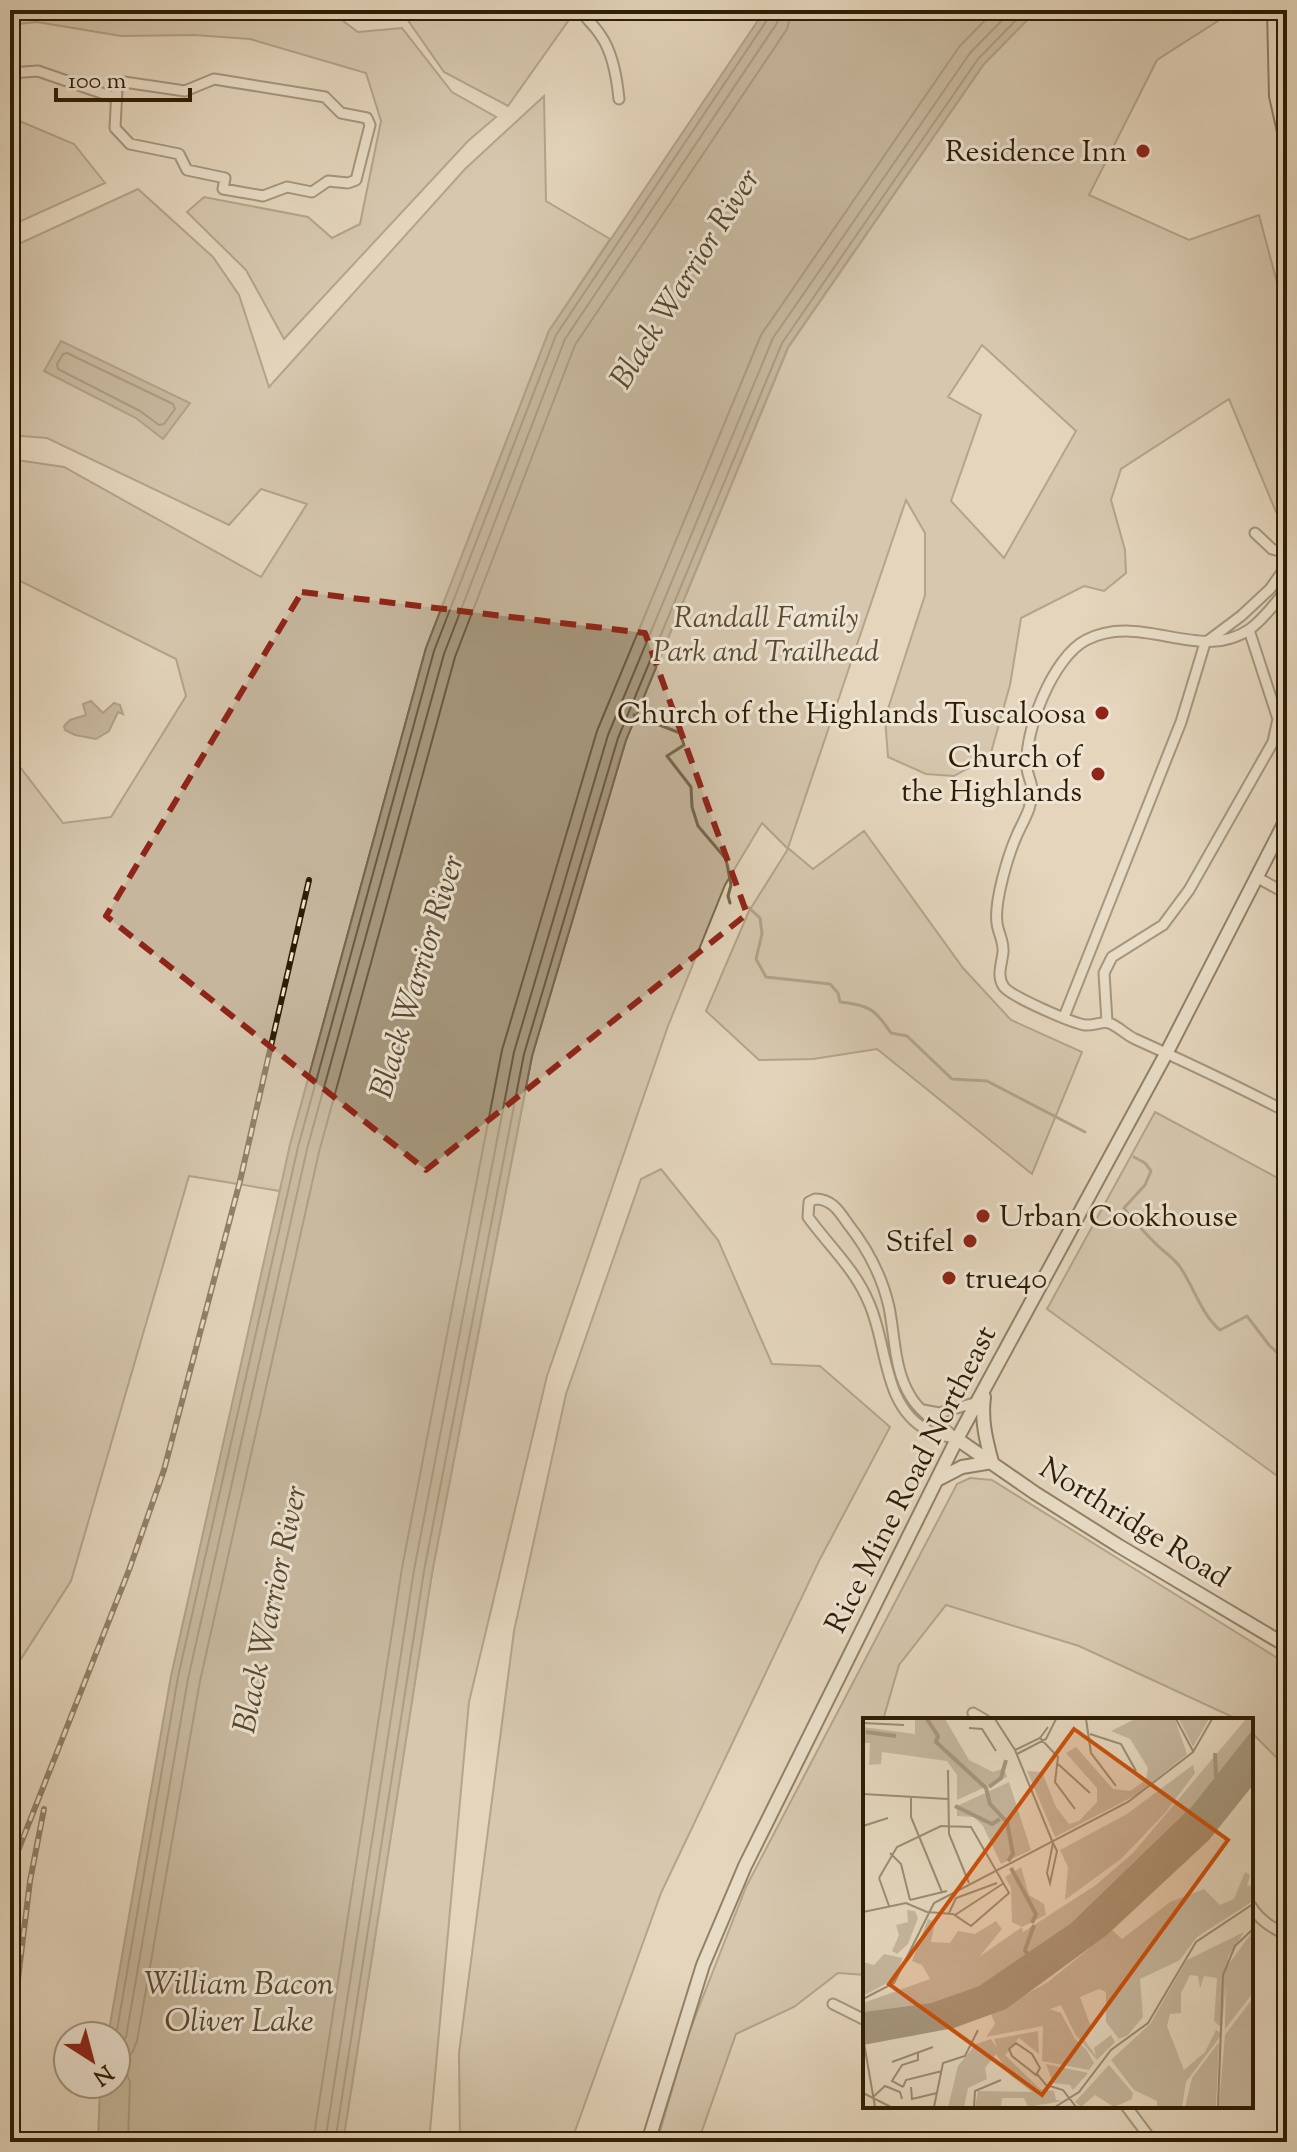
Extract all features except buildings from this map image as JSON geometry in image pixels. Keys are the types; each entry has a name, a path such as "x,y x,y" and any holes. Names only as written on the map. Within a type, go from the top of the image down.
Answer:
{"main road":[{"path":"1274,10 1276,96 1287,145"},
{"name":"Rice Mine Road Northeast","path":"648,2142 703,1965 745,1866 957,1439 1167,1052 1287,818"},
{"path":"937,1480 962,1467 992,1462 985,1438 981,1396"},
{"name":"Northridge Road","path":"957,1439 1035,1493 1287,1646"}],"street":[{"path":"580,10 602,36 617,77 619,99"},
{"path":"10,73 38,71 116,98"},
{"path":"214,79 325,97 341,113 367,118 370,125 358,176 353,183 328,181 312,192 287,187 263,196 223,189 225,178 187,170 181,157 174,152 130,144 115,128 116,98 117,89 124,82 185,91 214,79"},
{"path":"1255,533 1272,549 1287,553"},
{"path":"1064,1017 1181,722 1205,643 1270,589 1287,565"},
{"path":"1287,589 1249,630 1205,643 1148,631 1117,629 1087,639 1071,650 1058,667 1040,708 1029,745 1027,767 1032,785 1031,807 1017,836 1001,889 997,922 1003,953 999,971 1001,984 1014,996 1082,1025 1107,1022 1133,1038 1287,1112"},
{"path":"1107,1022 1104,973 1112,957 1163,925 1189,890 1273,742 1278,719 1249,630"},
{"path":"1258,878 1287,894"},
{"path":"824,1199 833,1205 857,1236 878,1273 888,1304 899,1368 911,1399 957,1439 929,1432 914,1421 893,1391 878,1326 869,1302 843,1257 808,1217 809,1202 824,1199"},
{"path":"921,1410 939,1413 981,1396"},
{"path":"973,1713 982,1718"},
{"path":"1253,1908 1272,1928 1287,1935"},
{"path":"833,2004 863,2019"},
{"path":"1128,2108 1153,2142"}],"highlighted area":[{"path":"302,592 645,633 747,914 426,1170 106,916"}],"green space":[{"path":"10,10 328,10 358,32 402,28 452,92 496,117 468,141 284,339 246,270 187,212 204,197 308,217 332,238 360,224 381,121 366,73 250,39 194,35 121,36 37,22 10,25"},
{"path":"408,10 570,10 571,17 508,106 444,72 407,19"},
{"name":"Randall Family Park and Trailhead","path":"1037,10 1235,10 1157,60 1089,195 1189,240 1259,215 1287,320 1287,524 1276,512 1229,399 1121,469 1111,500 1125,550 1126,573 1104,591 1084,586 1021,618 1010,685 990,756 954,776 926,774 888,757 885,718 925,595 925,533 906,500 788,848 813,869 864,831 963,968 1011,1020 1082,1052 1032,1174 877,1049 813,1059 759,1060 706,1011 749,911 788,849 762,823 725,885 668,1026 547,1376 469,1702 429,2142 343,2142 432,1573 532,1056 626,740 788,348 984,64","holes":["982,345 1076,431 1004,558 951,501 981,415 948,397"]},
{"path":"544,96 546,201 610,239 549,331 426,648 280,1191 189,1176 71,1581 10,1676 10,754 63,823 111,817 186,696 176,659 10,576 10,459 64,467 261,577 307,504 261,489 229,525 47,438 10,435 10,248 138,189 213,257 239,295 269,387 465,169"},
{"path":"10,117 74,144 105,183 10,226"},
{"path":"1155,1112 1287,1183 1287,1483 1047,1309"},
{"path":"661,1169 718,1240 772,1364 820,1366 890,1427 819,1561 661,1893 571,2142 460,2142 459,2053 514,1631 566,1394 641,1179"},
{"path":"970,1478 992,1480 1287,1664 1287,1768 1253,1734 1253,1718 1235,1718 1079,1646 946,1605 899,1665 884,1718 863,1718 863,1975 838,1973 794,2007 736,2034 698,2142 657,2142 688,2035 746,1887 957,1484"}],"water":[{"name":"William Bacon Oliver Lake","path":"765,10 1037,10 984,64 788,347 626,740 532,1056 432,1573 343,2142 98,2142 99,2100 132,2100 132,2020 111,2020 171,1676 290,1145 426,648 549,331"},
{"path":"61,341 190,403 163,439 136,418 44,371"},
{"path":"91,701 103,713 114,703 120,705 123,714 118,712 109,731 96,739 65,730 64,726 70,720 86,715 83,704"}],"waterway":[{"path":"634,715 680,733 684,745 667,756 691,787 692,807 698,826 726,859 731,885 730,903"},
{"path":"748,907 760,918 762,934 756,959 766,977 830,984 838,993 840,1002 870,1010 891,1033 907,1036 952,1079 987,1081 1085,1132"},
{"path":"1134,1157 1151,1171 1145,1185 1124,1208 1177,1264 1213,1324 1220,1330 1247,1316 1269,1345 1287,1362"}],"railway":[{"path":"10,1871 129,1570 164,1470 240,1181 309,880"},
{"path":"10,2044 30,1881 44,1809"}],"place":[{"name":"Residence Inn","path":"1143,151"},
{"name":"Church of the Highlands Tuscaloosa","path":"1102,713"},
{"name":"Church of the Highlands","path":"1098,774"},
{"name":"Urban Cookhouse","path":"983,1216"},
{"name":"Stifel","path":"970,1241"},
{"name":"true40","path":"949,1278"}],"water label":[{"name":"Black Warrior River","path":"684,278"},
{"name":"Black Warrior River","path":"416,976"},
{"name":"Black Warrior River","path":"269,1609"}]}
